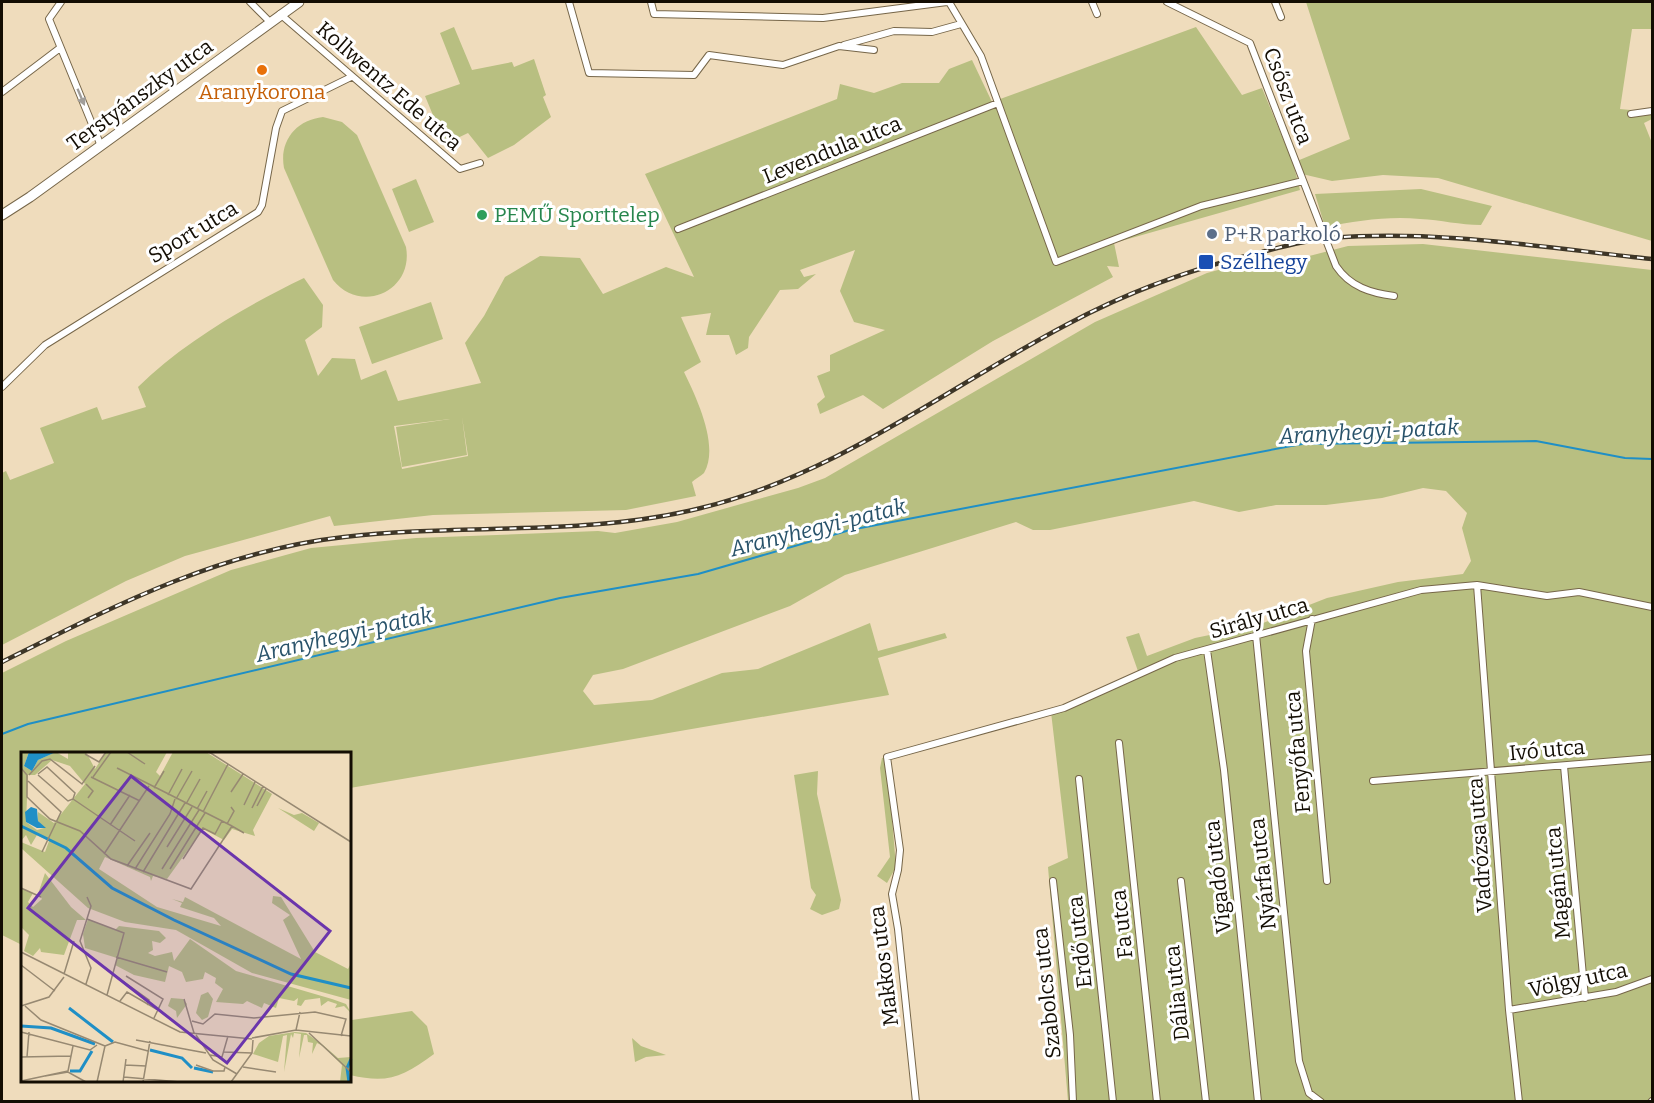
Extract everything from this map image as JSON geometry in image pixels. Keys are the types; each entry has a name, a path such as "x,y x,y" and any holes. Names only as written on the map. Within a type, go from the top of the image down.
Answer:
{"main road":[{"name":"Terstyánszky utca","path":"2,215 299,2"}],"street":[{"path":"61,2 49,19 101,146"},
{"path":"250,2 270,22"},
{"path":"569,2 589,73 694,75 709,55 783,65 894,31 932,32 961,24"},
{"path":"651,2 654,14 823,18 948,2 981,56 1056,262 1201,206 1304,181"},
{"path":"1092,2 1096,14"},
{"name":"Csősz utca","path":"1167,2 1250,43 1304,181 1326,245 1340,273 1359,287 1394,296"},
{"path":"1275,2 1281,17"},
{"name":"Kollwentz Ede utca","path":"280,14 460,169 480,163"},
{"path":"839,46 874,50"},
{"path":"2,92 60,48"},
{"name":"Sport utca","path":"2,387 45,345 258,212 282,111 351,77"},
{"name":"Levendula utca","path":"678,229 998,103"},
{"path":"1631,114 1653,111"},
{"name":"Sirály utca","path":"887,757 1064,708 1175,658 1421,590 1477,585 1548,596 1579,592 1653,608"},
{"name":"Vadrózsa utca","path":"1477,585 1509,1010 1519,1101"},
{"name":"Fenyőfa utca","path":"1312,619 1306,651 1327,881"},
{"name":"Nyárfa utca","path":"1256,635 1299,1061 1309,1093 1321,1101"},
{"name":"Vigadó utca","path":"1207,650 1224,770 1258,1101"},
{"name":"Fa utca","path":"1119,743 1157,1101"},
{"name":"Makkos utca","path":"887,757 900,850 892,902 903,975 916,1101"},
{"name":"Ivó utca","path":"1373,781 1653,759"},
{"name":"Magán utca","path":"1564,766 1585,998"},
{"name":"Erdő utca","path":"1079,779 1113,1101"},
{"name":"Szabolcs utca","path":"1053,881 1070,1035 1072,1101"},
{"name":"Dália utca","path":"1181,881 1206,1101"},
{"name":"Völgy utca","path":"1509,1010 1616,992 1653,979"}],"green space":[{"path":"1306,2 1652,2 1652,29 1632,29 1620,109 1652,112 1652,119 1644,123 1652,143 1652,241 1438,178 1383,175 1332,181 1302,174 1297,161 1350,139"},
{"path":"454,27 472,70 512,62 514,67 534,59 546,95 543,97 551,117 514,145 488,158 468,133 445,144 425,96 460,84 440,33"},
{"path":"1196,27 1242,95 1262,88 1293,163 1300,190 1114,243 1119,267 1107,266 1113,277 993,341 883,409 863,395 820,414 817,404 825,397 817,376 830,371 830,355 885,330 854,322 840,291 855,250 800,270 804,277 816,274 798,289 780,290 749,337 748,348 736,355 729,335 706,335 711,313 681,317 701,362 684,372 708,436 708,462 704,473 692,482 696,496 626,510 433,515 334,526 330,516 185,556 126,581 2,645 2,473 6,471 10,480 54,463 40,428 97,407 102,420 146,407 138,387 156,370 196,340 260,300 304,278 323,305 322,327 305,340 318,376 332,358 355,359 361,380 386,370 398,401 481,383 465,343 484,316 505,277 540,256 580,258 603,294 666,267 694,277 645,174 837,99 840,84 874,93 902,83 939,83 949,69 972,60 992,102","holes":["462,417 468,456 402,469 394,426 450,419 396,427 402,467 467,455"]},
{"path":"323,117 342,122 357,135 406,247 406,262 402,276 394,286 371,297 357,296 333,280 284,168 284,149 297,127"},
{"path":"416,179 434,222 409,232 392,189"},
{"path":"1421,189 1492,206 1481,225 1396,218 1325,227 1315,194"},
{"path":"1423,244 1652,270 1652,1101 1068,1101 1048,867 1068,858 1051,712 1139,674 1126,637 1139,633 1147,656 1195,638 1258,625 1327,598 1398,582 1463,574 1471,561 1462,528 1467,513 1446,491 1423,488 1382,498 1326,505 1276,505 1239,512 1194,501 1050,530 1033,530 1016,522 845,575 790,606 623,669 593,675 583,691 594,705 652,700 722,673 758,669 870,623 878,651 945,633 947,638 878,658 889,695 351,788 351,752 21,752 21,944 2,935 2,673 66,641 231,570 311,548 416,538 598,531 615,533 677,522 798,488 825,478 1095,322 1207,273 1244,263 1286,262 1348,246"},
{"path":"431,302 443,339 372,364 359,327"},
{"path":"887,757 896,867 887,883 877,876 890,857 880,768 882,758"},
{"path":"818,771 817,794 841,900 839,909 822,915 810,909 816,895 811,888 794,775"},
{"path":"412,1011 427,1026 434,1054 413,1068 395,1076 375,1079 351,1075 351,1018 352,1020"},
{"path":"632,1038 641,1046 666,1055 646,1057 635,1062"}],"waterway":[{"name":"Aranyhegyi-patak","path":"2,734 28,724 560,598 698,574 850,530 1302,444 1536,441 1625,458 1652,459"}],"railway":[{"path":"2,662 84,621 167,584 210,568 298,544 388,533 612,523 701,508 750,493 844,452 1090,313 1138,291 1186,273 1288,245 1330,238 1411,236 1491,241 1652,259"}],"place":[{"name":"Aranykorona","path":"262,70"},
{"name":"PEMŰ Sporttelep","path":"482,215"},
{"name":"P+R parkoló","path":"1212,234"},
{"name":"Szélhegy","path":"1206,262"}]}
